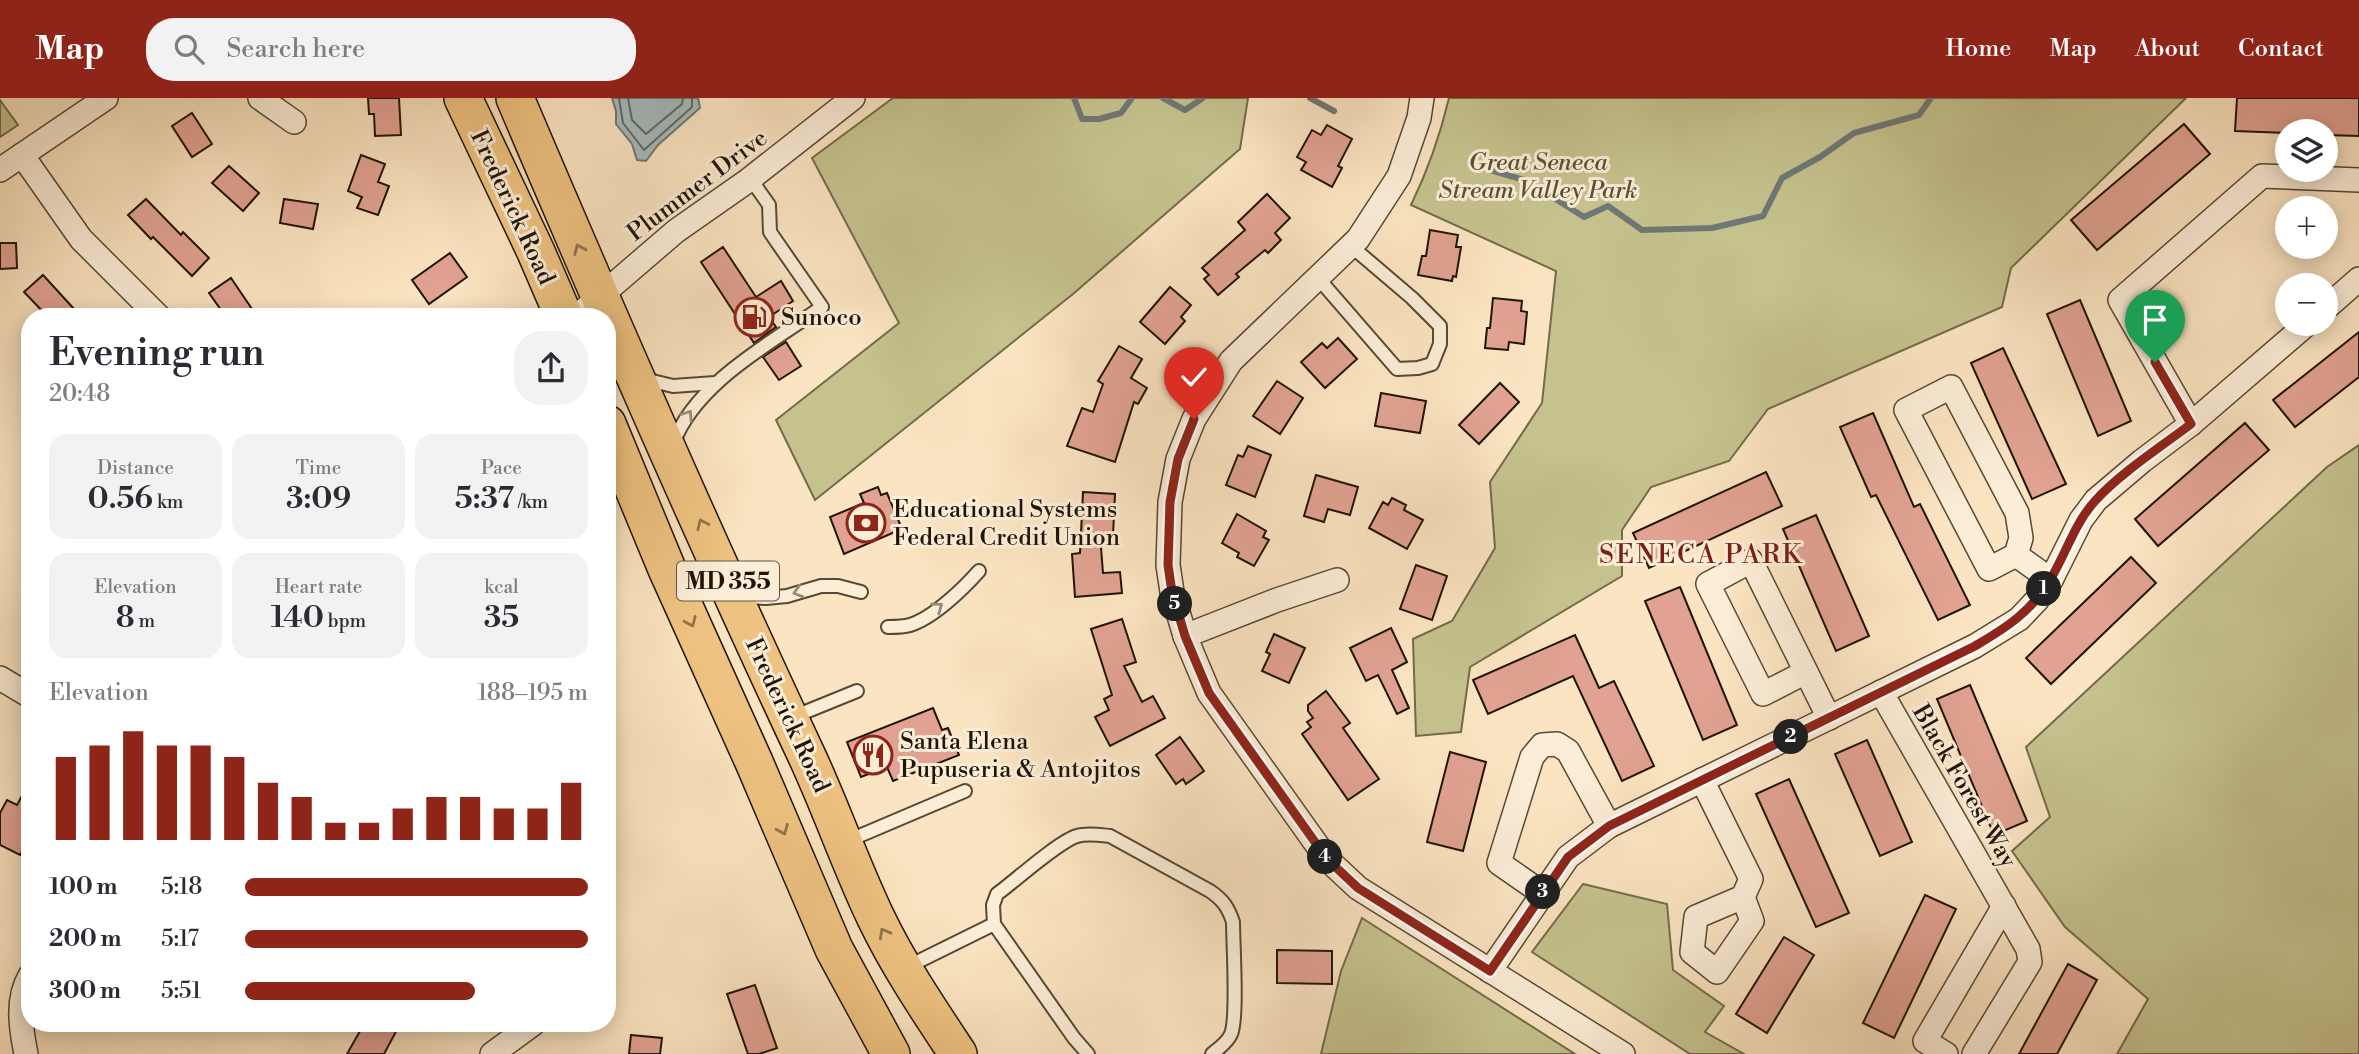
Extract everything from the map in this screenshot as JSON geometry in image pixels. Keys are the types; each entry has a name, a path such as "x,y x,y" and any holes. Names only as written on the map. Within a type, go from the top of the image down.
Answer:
{"main road":[{"name":"Frederick Road","path":"463,98 560,308"},
{"name":"Frederick Road","path":"515,98 588,306"},
{"name":"Frederick Road","path":"616,347 635,375 876,918 923,1002 958,1054"},
{"name":"Frederick Road","path":"616,446 667,569 834,949 891,1054"}],"street":[{"path":"0,170 106,98"},
{"path":"260,98 294,121"},
{"name":"Plummer Drive","path":"588,306 676,231 853,98"},
{"path":"1422,98 1419,118 1399,176 1358,239 1231,361 1194,419 1178,459 1170,502 1168,565 1172,592 1185,636 1209,693 1327,859 1358,888 1623,1054"},
{"path":"22,155 81,239 150,308"},
{"path":"2191,424 2120,300 2262,177 2359,180"},
{"path":"2338,297 2359,279"},
{"path":"1490,971 1568,857 1609,826 1975,646 2019,619 2051,580 2076,529 2096,500 2191,424 2293,336"},
{"path":"1951,387 2017,513 2021,538 2016,555 1989,569 1906,410 1951,387"},
{"path":"2016,555 2051,580"},
{"path":"1806,672 1763,694 1709,584 1751,561 1829,718"},
{"path":"1185,636 1337,580"},
{"path":"0,678 21,691"},
{"name":"Black Forest Way","path":"1881,692 2028,949 2030,962 1974,1054"},
{"path":"1542,893 1499,863 1532,757 1542,745 1557,744 1568,751 1609,826"},
{"path":"1702,780 1751,879 1743,897"},
{"name":"Black Forest Way","path":"1946,1054 1924,1041 2004,906"},
{"path":"22,1032 26,1054"},
{"path":"492,1054 522,1032"}],"lane":[{"path":"670,454 678,429 698,400 716,383 822,307 770,232 769,205 750,178"},
{"path":"1318,278 1397,369 1432,364 1440,344 1440,326 1412,298 1351,246"},
{"path":"635,375 673,386 716,383"},
{"path":"888,627 909,626 922,619 963,589 979,571"},
{"path":"734,596 787,596 821,586 838,586 861,592"},
{"path":"789,718 856,691"},
{"path":"845,843 965,791"},
{"path":"1088,1054 994,924 993,905 997,894 1077,836 1110,836 1210,891 1223,901 1233,922 1231,1034 1212,1054"},
{"path":"904,968 994,924"}],"green space":[{"path":"893,98 1248,98 1240,149 1073,294 815,500 776,420 899,323 812,158"},
{"name":"Great Seneca Stream Valley Park","path":"1449,98 2186,98 2011,268 2002,307 1768,409 1729,461 1651,487 1622,530 1622,576 1470,667 1461,732 1416,736 1413,639 1452,621 1495,548 1490,482 1542,403 1556,271 1411,205 1433,153"},
{"path":"0,100 18,125 0,137"},
{"path":"2359,445 2359,1054 2117,1054 2148,999 2065,927 2012,851 2050,817 2026,747 2327,467"},
{"path":"1583,884 1667,904 1673,970 1724,1006 1705,1032 1744,1054 1690,1054 1532,952"},
{"path":"1362,918 1575,1054 1321,1054 1341,971"}],"water":[{"path":"612,98 698,98 700,108 658,145 646,161 637,160 632,144 616,124"}],"building":[{"path":"368,98 399,98 401,135 375,136 374,114 369,114"},
{"path":"2237,98 2359,98 2359,136 2338,135 2338,119 2275,119 2275,133 2235,131"},
{"path":"192,113 212,144 192,157 172,126"},
{"path":"2184,124 2210,154 2097,250 2071,220"},
{"path":"1327,125 1352,139 1338,166 1342,168 1332,187 1301,170 1306,162 1297,157 1312,130 1321,135"},
{"path":"361,155 385,164 378,182 389,186 378,215 357,208 362,197 348,191"},
{"path":"229,166 259,193 243,211 212,183"},
{"path":"1267,194 1290,218 1275,233 1281,240 1268,253 1265,250 1236,274 1239,277 1218,295 1204,279 1209,275 1202,268 1245,230 1238,222"},
{"path":"146,199 181,235 183,232 209,258 192,276 128,215"},
{"path":"284,199 318,204 313,229 280,223"},
{"path":"1430,230 1458,235 1456,247 1461,247 1456,277 1453,276 1452,281 1418,275 1422,256 1426,256"},
{"path":"0,243 16,243 17,268 0,269"},
{"path":"723,247 756,297 781,281 793,301 769,317 776,327 754,343 701,262"},
{"path":"450,253 467,277 429,304 412,280"},
{"path":"43,275 73,308 39,308 24,292"},
{"path":"231,278 251,308 220,308 209,293"},
{"path":"1170,287 1191,305 1181,317 1185,321 1165,344 1140,322"},
{"path":"1493,298 1522,301 1521,311 1527,312 1524,344 1509,342 1508,350 1485,348"},
{"path":"2080,300 2131,421 2098,436 2047,314"},
{"path":"2359,332 2359,377 2295,427 2273,400"},
{"path":"1338,338 1357,359 1325,388 1301,362 1322,343 1327,348"},
{"path":"786,342 801,366 779,380 763,357"},
{"path":"1119,346 1142,359 1131,378 1147,388 1138,404 1134,402 1115,462 1067,446 1082,408 1093,412 1103,384 1098,381"},
{"path":"2003,348 2066,484 2032,499 1971,363"},
{"path":"1277,381 1303,398 1280,434 1253,416"},
{"path":"1500,383 1519,402 1479,444 1459,425"},
{"path":"1381,393 1426,401 1420,433 1375,426"},
{"path":"1873,413 1914,507 1920,504 1970,605 1938,620 1876,495 1871,497 1840,427"},
{"path":"2245,423 2269,450 2158,546 2135,519"},
{"path":"1248,446 1271,455 1255,497 1226,485 1238,455 1243,457"},
{"path":"1766,472 1782,506 1649,568 1633,533"},
{"path":"1316,475 1358,487 1350,515 1328,509 1324,522 1304,516"},
{"name":"Educational Systems Federal Credit Union","path":"878,487 881,495 887,493 902,529 844,554 830,517 864,503 860,494"},
{"path":"1083,492 1115,494 1113,536 1100,535 1103,573 1120,572 1122,593 1075,597 1072,554 1080,553"},
{"path":"1392,498 1406,505 1404,510 1423,520 1407,549 1369,528 1383,502 1388,505"},
{"path":"1237,514 1266,531 1263,537 1269,540 1254,566 1237,557 1239,553 1222,543"},
{"path":"1816,515 1869,636 1836,651 1783,529"},
{"path":"2131,557 2156,583 2051,684 2026,658"},
{"path":"1416,565 1447,576 1432,620 1400,609"},
{"path":"1680,587 1737,725 1703,740 1645,601"},
{"path":"1122,619 1136,662 1124,666 1142,702 1153,696 1165,718 1110,746 1095,717 1109,710 1104,699 1112,695 1091,629"},
{"path":"1391,628 1407,662 1392,670 1409,708 1397,714 1378,675 1366,681 1350,648"},
{"path":"1274,634 1305,648 1289,683 1262,671 1270,654 1266,652"},
{"path":"1575,635 1599,688 1614,681 1654,766 1622,781 1573,676 1488,714 1473,680"},
{"path":"1970,685 2027,821 1994,835 1937,699"},
{"path":"1326,691 1350,723 1343,728 1379,779 1348,800 1302,734 1311,727 1307,722 1313,718 1308,711 1308,705"},
{"path":"933,708 942,730 948,728 959,755 893,781 887,767 861,777 847,742"},
{"path":"1180,737 1204,771 1186,784 1183,779 1176,784 1156,755"},
{"path":"1867,740 1912,842 1880,856 1835,754"},
{"path":"1450,752 1486,762 1463,851 1427,842"},
{"path":"1789,779 1849,913 1816,927 1756,794"},
{"path":"21,798 20,855 0,845 0,813 7,800 17,805"},
{"path":"1925,895 1956,909 1894,1038 1863,1023"},
{"path":"1784,937 1814,955 1767,1033 1736,1014"},
{"path":"1277,950 1332,951 1332,984 1277,983"},
{"path":"2068,964 2097,980 2057,1054 2019,1054"},
{"path":"755,985 777,1048 759,1054 748,1054 727,994"},
{"path":"359,1032 396,1032 384,1054 347,1054"},
{"path":"631,1035 662,1038 660,1054 629,1054"}],"waterway":[{"path":"1074,98 1082,119 1099,119 1121,113 1132,98"},
{"path":"1163,98 1185,110 1203,98"},
{"path":"1310,98 1334,111"},
{"path":"1480,167 1527,181 1584,217 1608,206 1642,230 1712,228 1763,216 1782,178 1820,157 1854,133 1919,115 1931,98"}],"place":[{"name":"Sunoco","path":"754,317"},
{"name":"Educational Systems Federal Credit Union","path":"866,523"},
{"name":"Santa Elena Pupuseria & Antojitos","path":"873,755"}],"district":[{"name":"SENECA PARK","path":"1701,554"}],"route":[{"path":"1194,419 1178,459 1170,502 1168,565 1172,592 1185,636 1209,693 1327,859 1358,888 1490,971 1568,857 1609,826 1975,646 2019,619 2051,580 2070,539 2096,500 2191,424 2155,362"}]}
